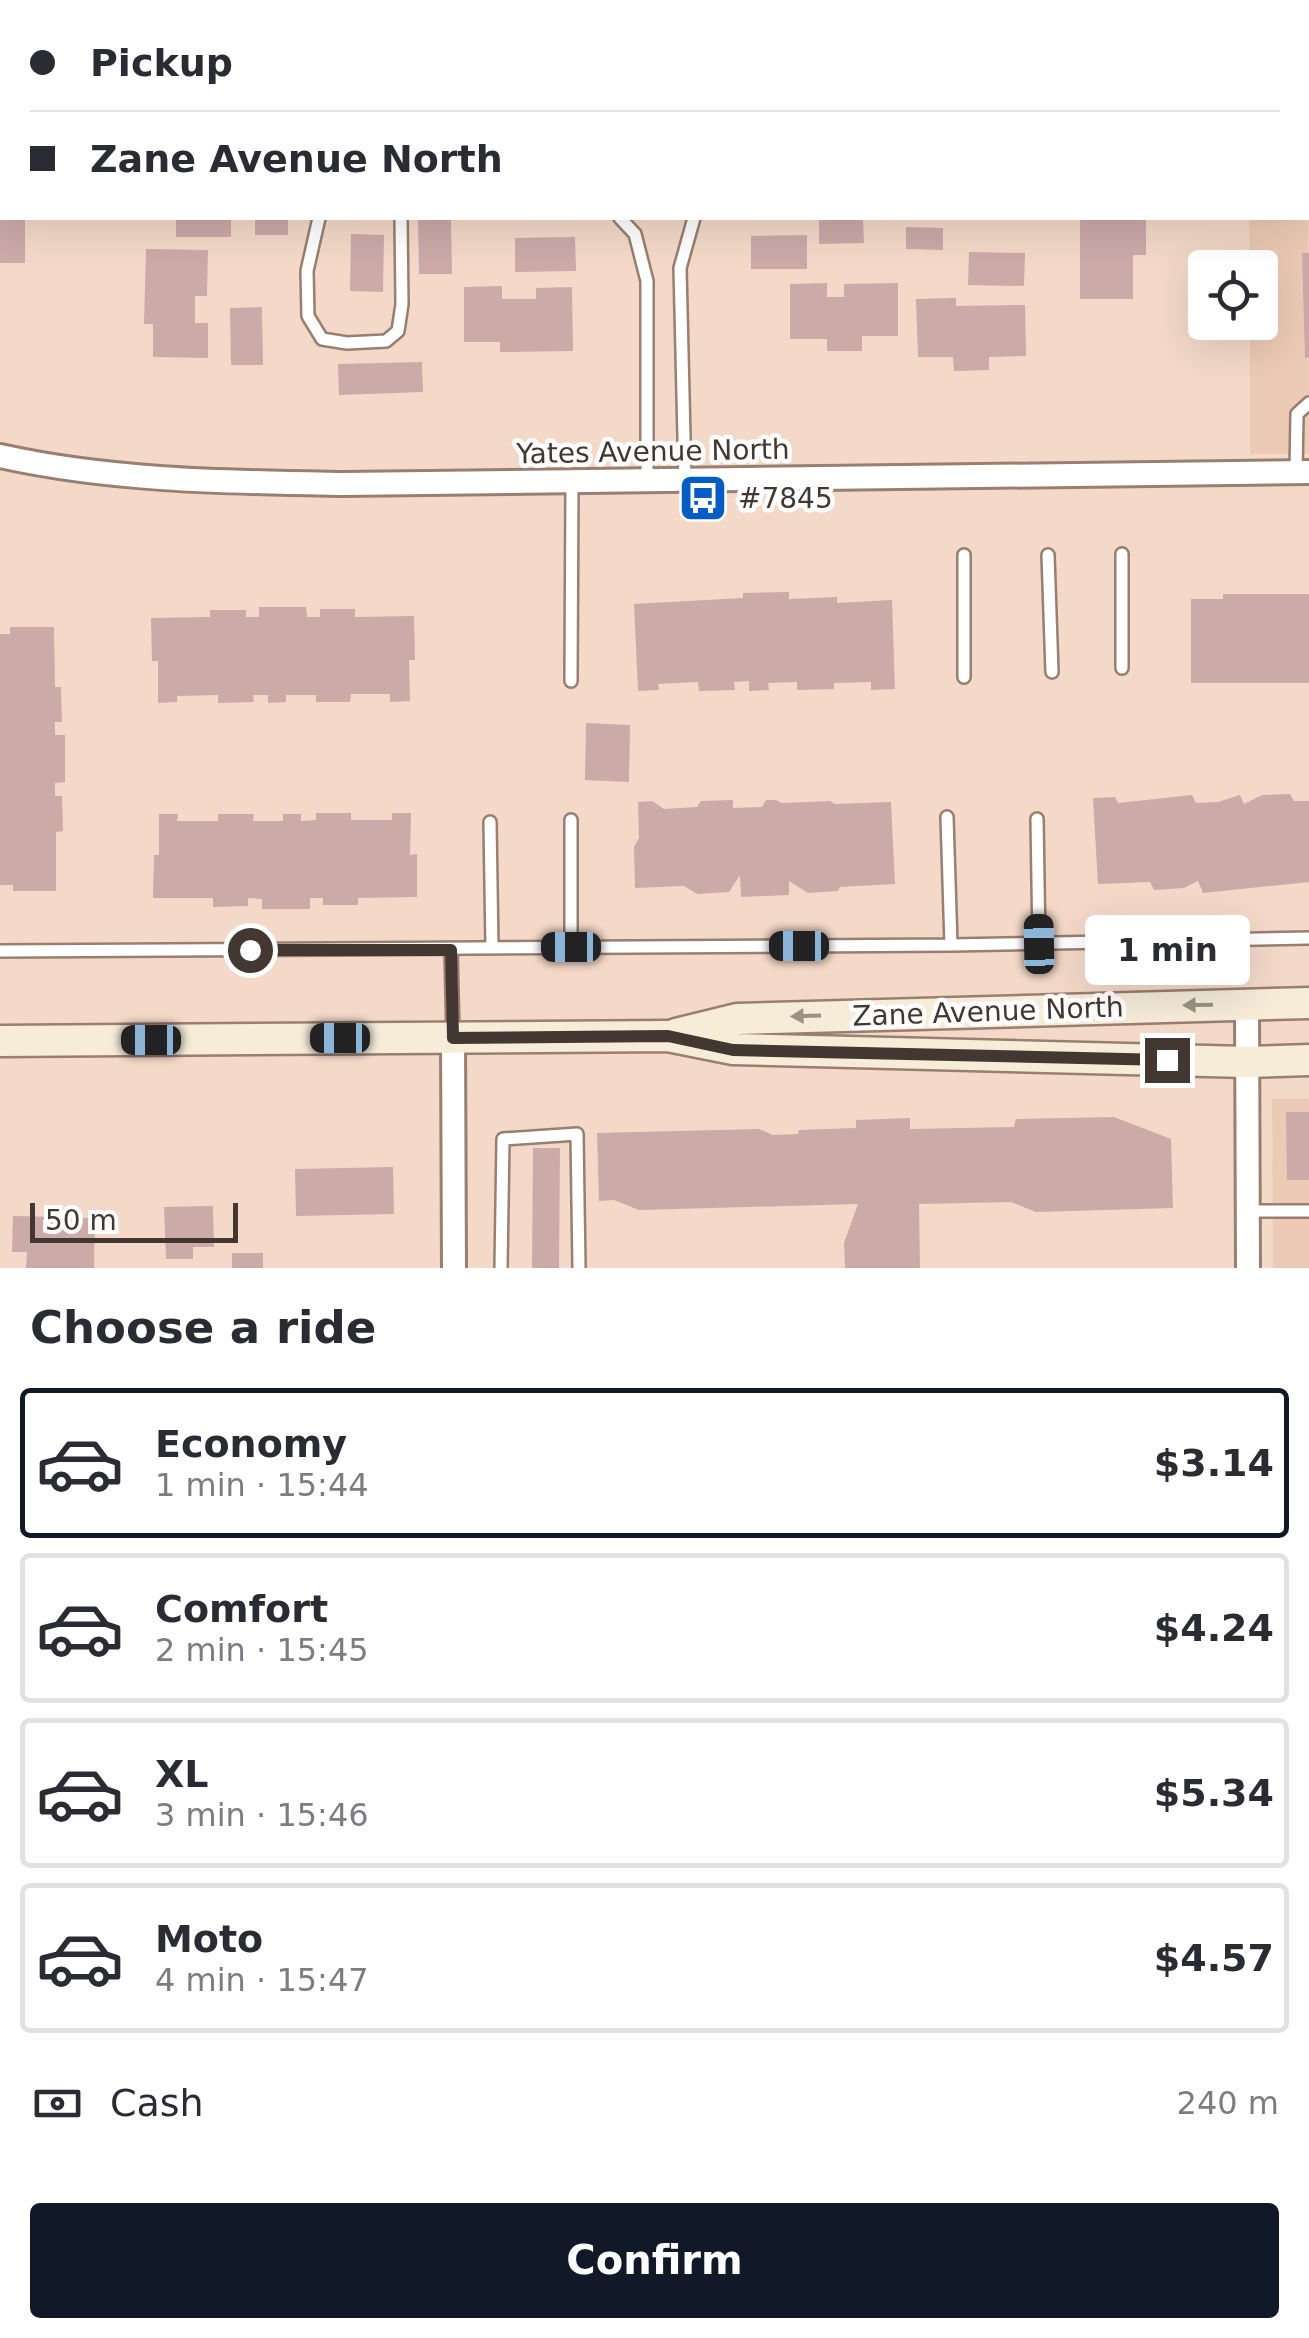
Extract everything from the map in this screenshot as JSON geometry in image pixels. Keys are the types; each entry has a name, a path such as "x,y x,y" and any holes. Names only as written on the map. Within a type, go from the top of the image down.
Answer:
{"main road":[{"name":"Zane Avenue North","path":"668,1036 737,1018 1309,1004"},
{"name":"Zane Avenue North","path":"0,1040 668,1036 733,1050 1247,1062 1309,1060"}],"street":[{"name":"Yates Avenue North","path":"0,456 124,475 234,482 572,482 1302,472"},
{"path":"1246,1005 1248,1268"},
{"path":"453,1038 454,1268"}],"lane":[{"path":"320,220 307,271 308,316 322,339 347,343 386,341 398,330 402,304 401,220"},
{"path":"624,220 636,234 647,281 647,480"},
{"path":"686,480 680,268 693,220"},
{"path":"1302,472 1297,414 1309,403"},
{"path":"571,681 572,482"},
{"path":"1122,554 1122,668"},
{"path":"1048,555 1052,672"},
{"path":"964,556 964,678"},
{"path":"947,818 951,945"},
{"path":"1038,819 1039,944"},
{"path":"570,820 571,947"},
{"path":"490,822 492,948"},
{"path":"0,951 451,950 1309,938"},
{"path":"451,950 453,1038"},
{"path":"501,1268 503,1139 578,1134 580,1268"},
{"path":"1248,1211 1309,1211"}],"shaded area":[{"path":"1249,220 1308,220 1309,454 1250,454 1250,340 1278,340 1278,250 1250,250"},
{"path":"1272,1099 1309,1099 1309,1268 1273,1268"}],"building":[{"path":"0,220 25,220 25,263 0,263"},
{"path":"176,220 231,220 231,237 176,237"},
{"path":"255,220 288,220 288,235 255,235"},
{"path":"418,220 451,220 452,274 419,274"},
{"path":"819,220 863,220 864,243 819,244"},
{"path":"1080,220 1146,220 1146,255 1133,255 1133,299 1080,299"},
{"path":"906,227 943,228 943,250 906,249"},
{"path":"351,234 384,235 383,292 350,291"},
{"path":"807,235 807,269 751,269 751,236"},
{"path":"575,237 576,271 515,272 515,238"},
{"path":"146,249 208,250 207,296 195,296 195,323 208,323 208,358 153,357 153,324 144,324"},
{"path":"969,252 1025,253 1024,286 968,285"},
{"path":"1302,253 1309,253 1309,357 1305,358"},
{"path":"827,283 827,297 844,297 844,284 898,283 898,336 862,336 862,351 827,351 827,339 790,339 790,284"},
{"path":"502,286 502,299 536,299 536,288 572,287 573,351 500,352 500,342 464,342 464,287"},
{"path":"956,298 956,306 1025,305 1026,356 989,357 989,370 954,371 953,357 918,357 916,299"},
{"path":"262,307 263,365 231,365 230,308"},
{"path":"422,362 423,392 339,395 338,364"},
{"path":"789,592 789,599 837,597 837,603 892,600 895,689 871,690 871,682 797,690 797,682 768,683 769,690 749,691 749,681 734,682 735,690 699,691 698,682 658,684 659,690 638,691 634,604"},
{"path":"1223,594 1309,594 1309,683 1191,683 1191,599 1223,599"},
{"path":"259,607 306,607 307,617 320,617 320,609 355,609 355,617 414,616 415,660 409,660 410,701 390,702 390,694 351,694 350,702 316,702 316,695 286,695 286,702 268,703 268,695 253,695 254,702 218,703 218,695 177,696 177,702 158,703 158,661 152,661 151,618 210,617 210,610 246,610 246,617 259,617"},
{"path":"10,627 54,627 55,687 61,687 62,722 55,722 55,735 65,735 65,782 55,783 55,796 62,796 63,831 56,832 56,891 13,891 13,885 0,885 0,634 10,634"},
{"path":"586,723 630,725 629,782 585,780"},
{"path":"1290,794 1294,801 1309,801 1309,882 1203,893 1198,881 1184,888 1154,890 1150,882 1098,884 1093,798 1115,797 1118,803 1192,795 1196,803 1240,795 1244,804 1262,795"},
{"path":"733,800 733,808 762,807 766,800 891,802 895,884 808,893 789,881 789,895 741,897 740,875 729,892 697,894 684,886 635,888 638,802 652,801 664,809 697,807 701,801"},
{"path":"316,813 351,813 351,820 392,820 392,813 411,813 410,855 417,854 417,897 358,898 358,905 323,905 323,898 310,898 310,909 262,909 262,899 248,898 248,906 213,907 213,898 153,898 159,814 178,814 177,821 218,821 218,814 254,814 253,821 283,821 283,814 301,814 301,821 316,820"},
{"path":"1286,1112 1309,1112 1309,1180 1287,1180"},
{"path":"1114,1117 1171,1139 1173,1208 1036,1212 1011,1202 919,1204 920,1268 845,1268 844,1243 858,1204 639,1210 614,1200 599,1201 597,1133 759,1129 773,1135 856,1128 856,1120 910,1118 910,1129 1014,1127 1016,1119"},
{"path":"533,1148 560,1148 559,1268 532,1268"},
{"path":"393,1167 394,1214 296,1216 295,1169"},
{"path":"213,1206 214,1247 193,1247 193,1259 166,1259 164,1207"},
{"path":"13,1216 95,1218 94,1268 26,1268 27,1252 12,1252"},
{"path":"232,1253 263,1253 263,1268 232,1268"}],"place":[{"name":"#7845","path":"703,498"}],"route":[{"path":"250,950 451,950 453,1038 668,1036 733,1050 1167,1060"}]}
